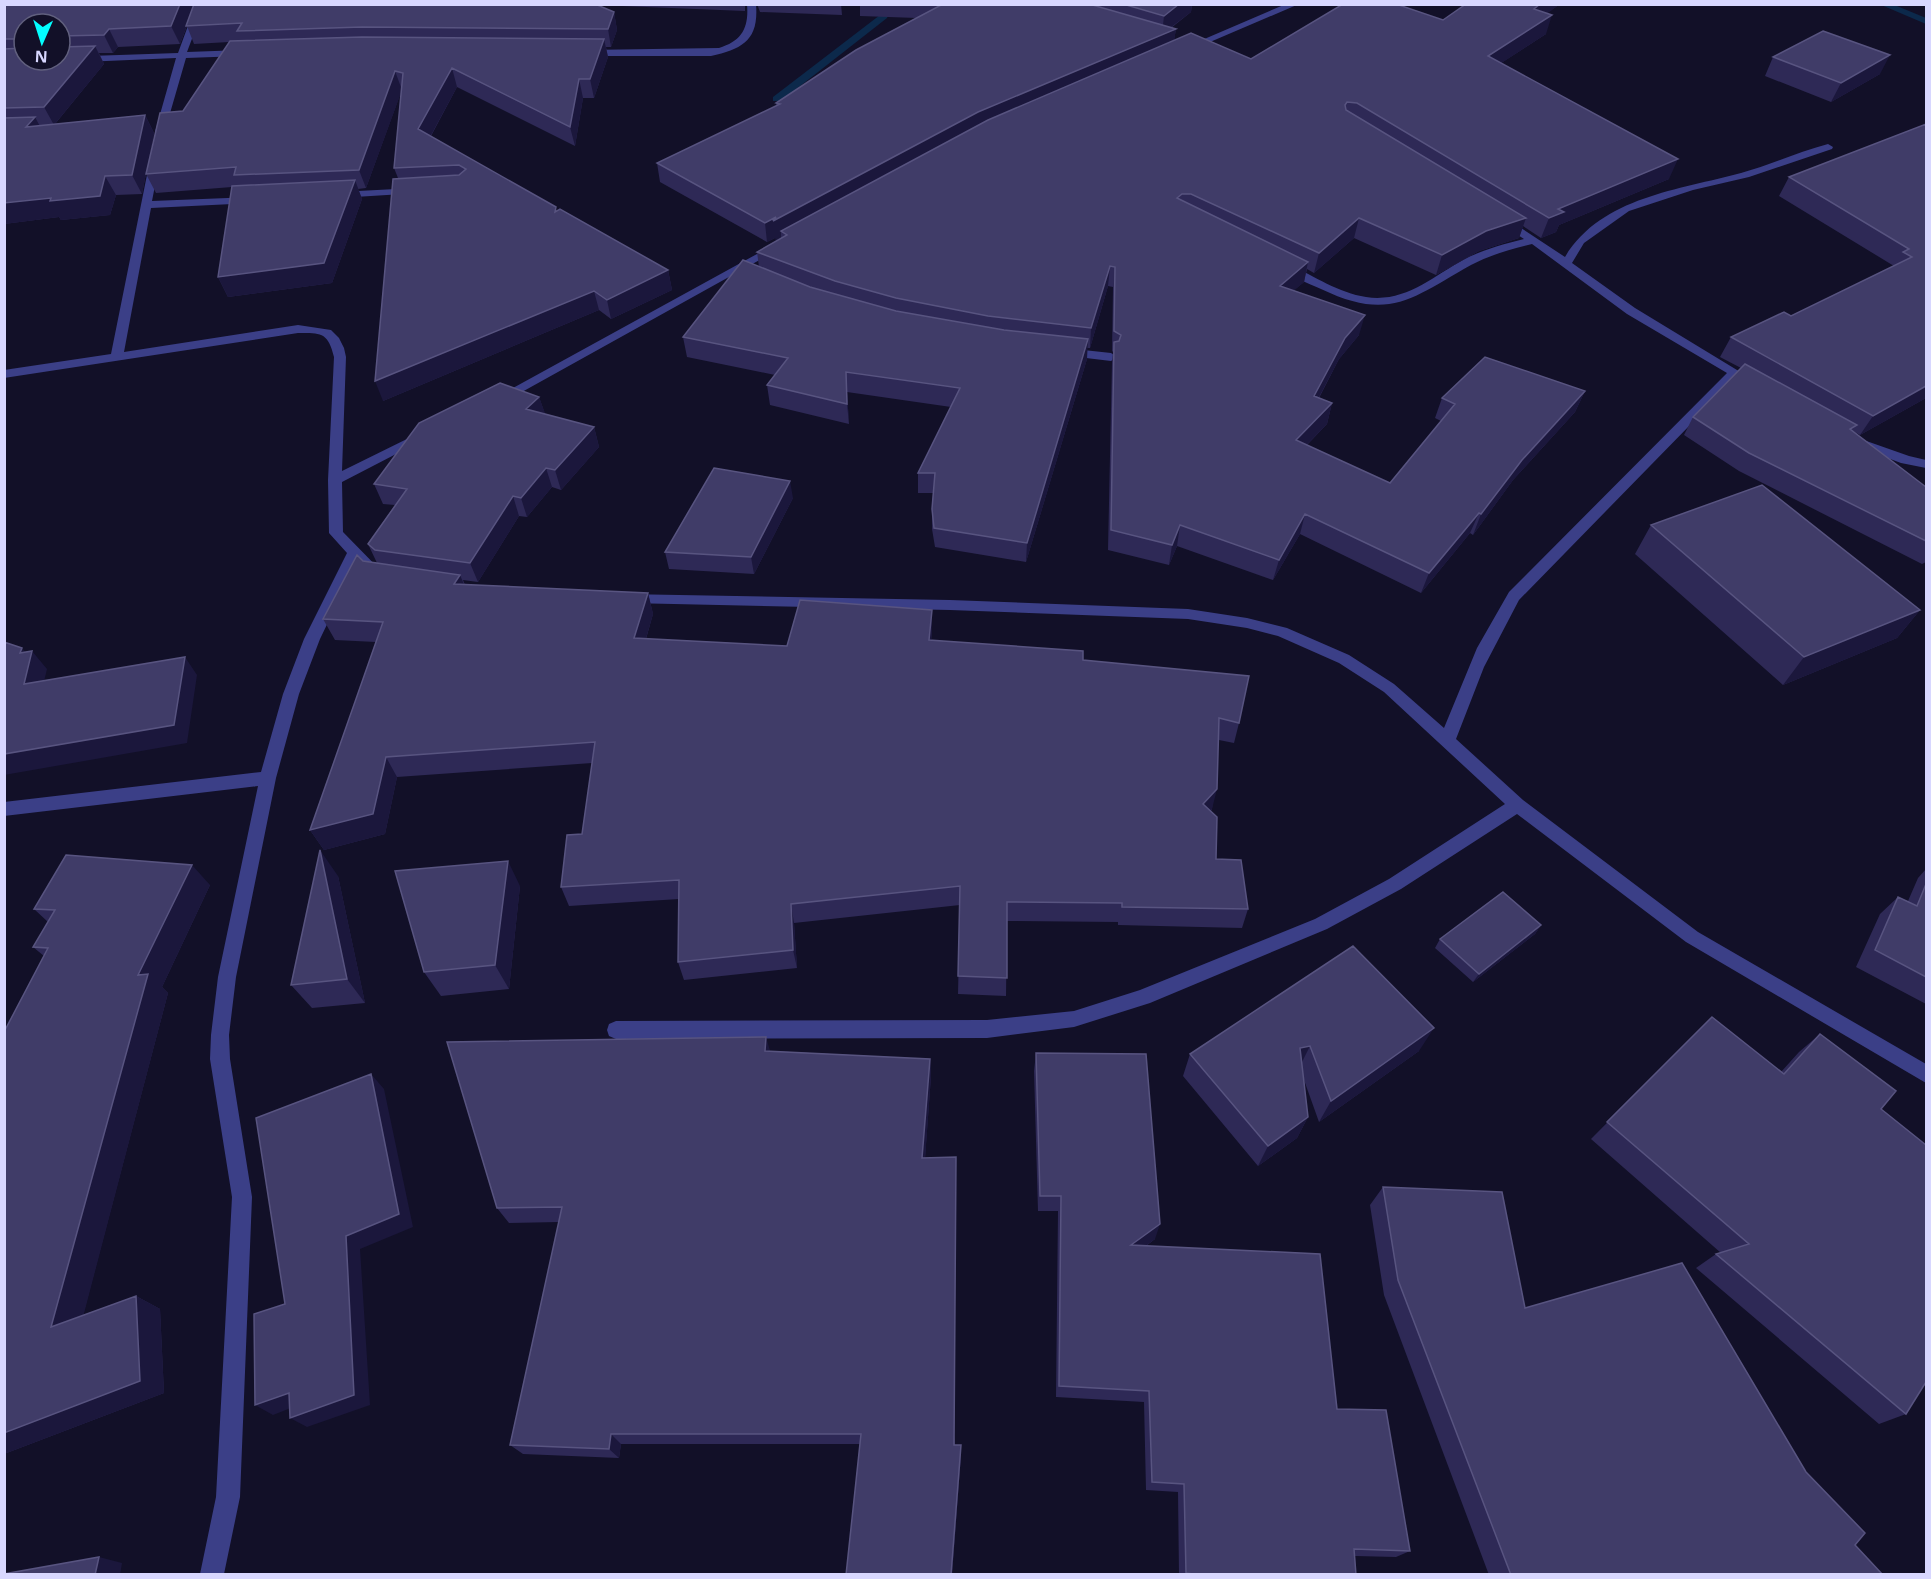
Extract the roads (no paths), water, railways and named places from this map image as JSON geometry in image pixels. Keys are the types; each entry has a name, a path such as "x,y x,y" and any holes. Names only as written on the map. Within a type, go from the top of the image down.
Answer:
{"street":[{"path":"117,356 157,136 182,54 201,4"},
{"path":"572,53 711,53 729,50 742,44 753,16 751,4"},
{"path":"1171,55 1185,45 1295,4"},
{"path":"72,59 252,53"},
{"path":"1566,264 1580,241 1625,208 1690,188 1745,175 1828,147"},
{"path":"323,196 429,191"},
{"path":"146,205 264,199"},
{"path":"1494,216 1534,240 1630,310 1764,390"},
{"path":"490,404 741,271 791,239"},
{"path":"1278,263 1353,298 1375,303 1397,302 1470,261 1505,247 1534,240"},
{"path":"4,374 298,329 325,330 337,342 340,357 335,480 336,533 379,576 390,578"},
{"path":"1057,351 1111,357"},
{"path":"1447,741 1470,678 1514,596 1734,373"},
{"path":"1842,434 1906,460 1926,464"},
{"path":"335,480 428,435"},
{"path":"212,1575 228,1497 242,1197 220,1059 220,1035 227,977 268,777 291,694 312,639 355,551"},
{"path":"612,597 950,605 1188,614 1247,623 1282,632 1344,659 1389,688 1518,806 1692,937 1926,1074"},
{"path":"4,809 268,777"},
{"path":"616,1030 987,1029 1074,1019 1143,997 1320,924 1395,884 1518,806"}],"waterway":[{"path":"777,99 884,16 888,4"},
{"path":"1883,4 1926,21"}]}
